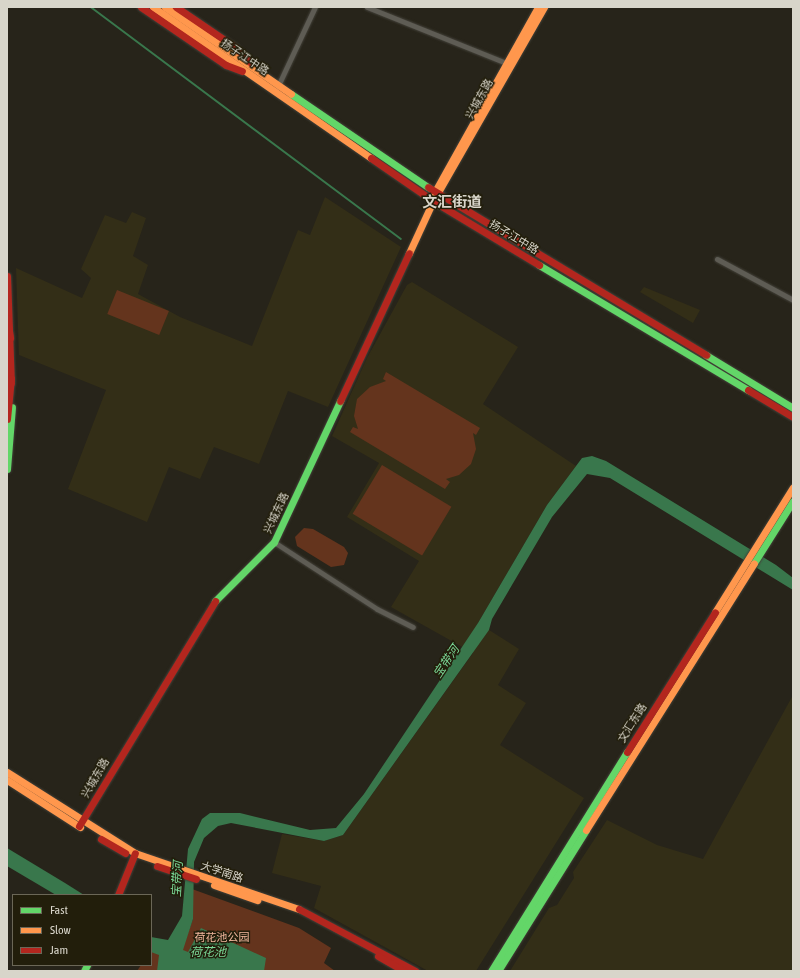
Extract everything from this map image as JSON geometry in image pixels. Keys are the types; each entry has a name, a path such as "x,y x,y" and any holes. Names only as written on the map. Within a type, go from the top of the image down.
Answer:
{"main road":[{"path":"141,7 226,65 258,74"},
{"name":"扬子江中路","path":"153,7 258,74"},
{"name":"扬子江中路","path":"165,7 433,201 793,417"},
{"path":"176,7 235,47 258,74"},
{"name":"兴城东路","path":"81,824 216,599 274,542 436,193 538,7"},
{"name":"兴城东路","path":"436,193 544,7"},
{"name":"扬子江中路","path":"277,88 436,193 793,408"},
{"path":"7,276 12,440 7,469"},
{"path":"7,318 10,338"},
{"path":"7,419 11,378"},
{"name":"文汇东路","path":"498,971 765,538 793,487"},
{"name":"文汇东路","path":"765,538 793,501"},
{"name":"文汇东路","path":"491,971 739,580"},
{"name":"大学南路","path":"7,772 81,824"},
{"name":"大学南路","path":"7,780 134,855 183,873 310,913 415,971"},
{"path":"118,894 134,855"},
{"name":"大学南路","path":"196,877 307,916 404,971"}],"street":[{"path":"277,88 315,7"},
{"path":"367,7 506,64"},
{"path":"717,259 793,300"},
{"path":"274,542 377,609 414,627"}],"shaded area":[{"path":"325,197 401,247 328,407 288,391 259,464 214,447 200,479 169,467 147,522 68,489 106,390 19,355 16,268 82,298 91,278 81,269 105,215 126,223 132,212 146,218 133,256 148,265 138,294 180,317 252,346 298,230 310,235"},
{"path":"412,282 518,347 483,404 576,466 547,505 478,623 519,649 498,685 526,703 500,745 584,798 476,971 428,971 314,908 321,886 272,873 282,834 324,841 343,835 473,653 391,607 419,561 347,517 379,463 332,436 367,358 407,285"},
{"path":"644,287 700,310 693,323 640,292"},
{"path":"793,695 793,971 510,971 549,908 557,905 574,878 573,872 607,820 657,845 703,859"}],"green space":[{"path":"117,290 169,311 159,335 107,314"},
{"path":"386,372 480,428 476,435 473,433 476,449 471,464 459,475 446,479 450,482 445,489 350,432 353,427 358,429 354,416 357,399 370,387 386,381 383,379"},
{"path":"382,465 451,507 422,556 353,514"},
{"path":"304,528 313,529 344,547 348,553 344,565 331,567 297,546 295,537"},
{"name":"荷花池公园","path":"192,889 299,928 331,948 324,963 335,971 137,971 140,966 152,966 152,951 184,944 193,919"}],"water":[{"name":"荷花池","path":"592,456 606,461 776,565 793,578 793,590 610,478 587,474 552,517 492,619 489,630 343,835 324,841 231,823 218,826 204,838 194,862 193,919 183,950 188,952 201,928 266,958 264,971 157,971 159,955 152,952 152,937 168,940 182,916 188,849 202,819 210,813 240,813 310,830 336,828 364,794 478,623 547,505 582,458"},
{"path":"7,848 82,894 54,894 7,866"}],"waterway":[{"path":"91,7 401,239"}],"traffic: fast":[{"path":"291,94 428,187"},
{"path":"539,265 748,390"},
{"path":"706,355 793,408"},
{"path":"215,601 274,542 340,401"},
{"path":"7,469 12,407"},
{"path":"754,563 793,501"},
{"path":"491,971 627,752"},
{"path":"498,971 586,830"},
{"path":"84,971 86,966"}],"traffic: slow":[{"path":"153,7 371,158"},
{"path":"165,7 291,94"},
{"path":"433,195 538,7"},
{"path":"409,253 433,201 544,7"},
{"path":"715,612 793,487"},
{"path":"586,830 754,563"},
{"path":"7,772 135,853 299,909"},
{"path":"7,780 80,827"},
{"path":"214,885 257,900"}],"traffic: jam":[{"path":"141,7 226,65 242,71"},
{"path":"176,7 235,47 251,63"},
{"path":"371,158 433,201 539,265"},
{"path":"428,187 706,355"},
{"path":"340,401 409,253"},
{"path":"7,276 11,383"},
{"path":"7,318 10,338"},
{"path":"7,419 11,378"},
{"path":"748,390 793,417"},
{"path":"79,826 215,601"},
{"path":"627,752 715,612"},
{"path":"101,839 125,853"},
{"path":"118,894 135,853"},
{"path":"157,866 196,879"},
{"path":"299,909 415,971"},
{"path":"378,956 404,971"}],"district":[{"name":"文汇街道","path":"452,202"}],"water label":[{"name":"宝带河","path":"447,662"},
{"name":"宝带河","path":"178,879"}]}
